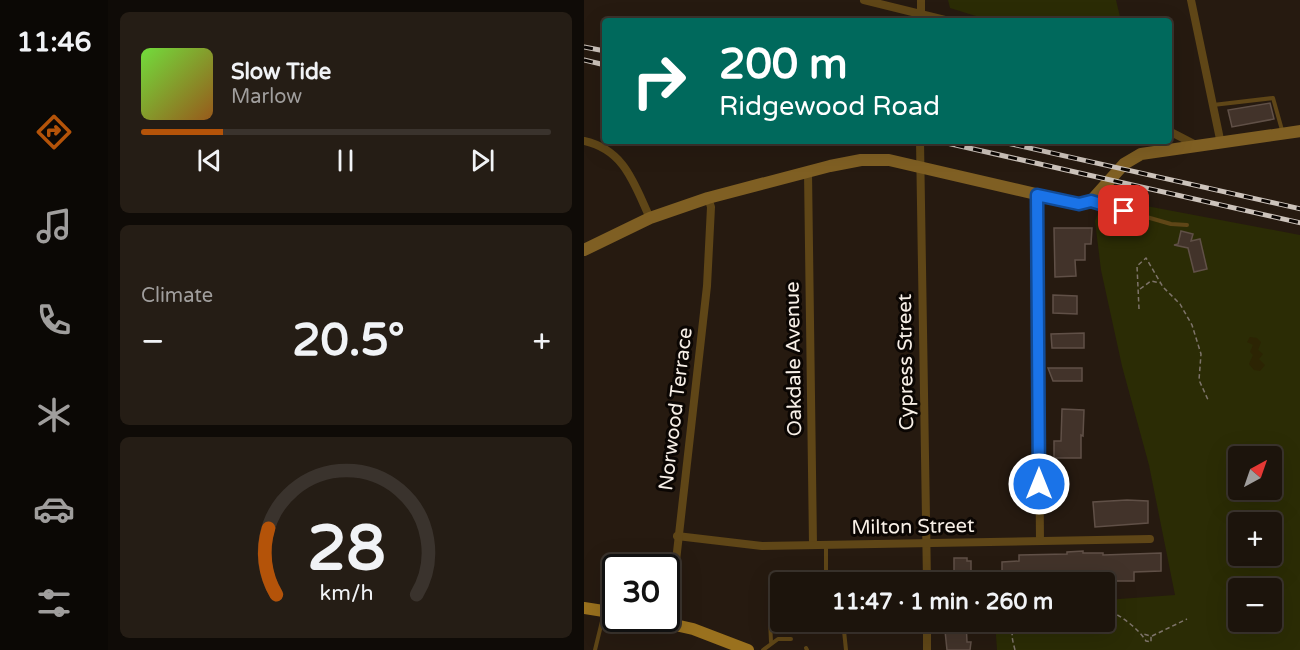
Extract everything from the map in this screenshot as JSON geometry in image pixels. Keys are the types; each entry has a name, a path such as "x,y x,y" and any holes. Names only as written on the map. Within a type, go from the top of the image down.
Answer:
{"main road":[{"path":"584,608 602,611"},
{"path":"680,626 693,629 719,644 748,650"}],"street":[{"path":"864,0 921,17 921,0"},
{"path":"1191,0 1221,144"},
{"path":"584,250 650,218 708,198 861,160 889,160 1079,204 1091,201 1124,164 1150,152 1221,144 1301,131"},
{"path":"1172,133 1199,147"},
{"path":"584,141 599,144 617,156 650,218"},
{"name":"Cypress Street","path":"920,144 927,572"},
{"name":"Oakdale Avenue","path":"808,172 813,545"},
{"path":"1037,195 1040,541"},
{"name":"Norwood Terrace","path":"675,554 707,286 711,207 708,198"},
{"name":"Milton Street","path":"677,536 762,546 1150,539"},
{"path":"927,632 927,650"}],"lane":[{"path":"1213,105 1272,98 1283,134"},
{"path":"1091,201 1171,225 1187,225"},
{"path":"826,544 826,572"},
{"path":"595,650 602,632"},
{"path":"771,632 771,642"},
{"path":"844,632 846,650"},
{"path":"763,650 778,639 791,639"}],"path":[{"path":"1139,309 1137,266 1146,258 1161,283 1180,304 1192,325 1201,354 1199,380 1209,402"},
{"path":"1139,289 1151,281 1161,283"},
{"path":"1115,613 1143,634 1149,643 1153,640 1151,636"},
{"path":"1143,634 1151,636 1187,619"},
{"path":"1012,632 1015,650"}],"shaded area":[{"path":"948,0 1116,0 1120,18 982,18 950,8"},
{"path":"1104,198 1300,235 1300,650 997,650 996,632 1115,632 1115,599 1175,595 1149,465 1122,366 1101,270 1095,221"}],"sand":[{"path":"1250,337 1257,338 1261,342 1258,350 1263,354 1259,359 1265,365 1260,371 1254,370 1249,364 1253,355 1250,352 1253,345 1247,342"}],"building":[{"path":"1270,103 1274,119 1232,127 1228,110"},
{"path":"1054,228 1092,228 1091,244 1085,244 1085,260 1075,260 1076,276 1055,277"},
{"path":"1181,231 1193,234 1191,241 1200,239 1207,269 1194,272 1188,248 1174,245 1178,244"},
{"path":"1053,295 1077,296 1077,314 1053,313"},
{"path":"1084,333 1084,348 1052,348 1051,334"},
{"path":"1048,368 1082,368 1082,381 1053,381"},
{"path":"1062,409 1084,410 1081,458 1054,458 1054,441 1061,441"},
{"path":"1148,501 1148,523 1095,527 1093,502"},
{"path":"1083,551 1083,553 1103,553 1103,555 1161,553 1161,571 1134,572 1134,581 1115,581 1115,572 1002,572 1002,562 1019,561 1019,555 1067,554 1067,552"},
{"path":"954,558 967,558 967,561 971,561 971,572 954,572"},
{"path":"945,632 967,632 967,642 971,642 970,650 947,650"}],"railway":[{"path":"584,47 602,50"},
{"path":"584,60 602,64"},
{"path":"951,144 1301,223"},
{"path":"1011,144 1301,209"}],"route":[{"path":"1039,484 1037,195 1079,204 1091,201 1124,211"}]}
